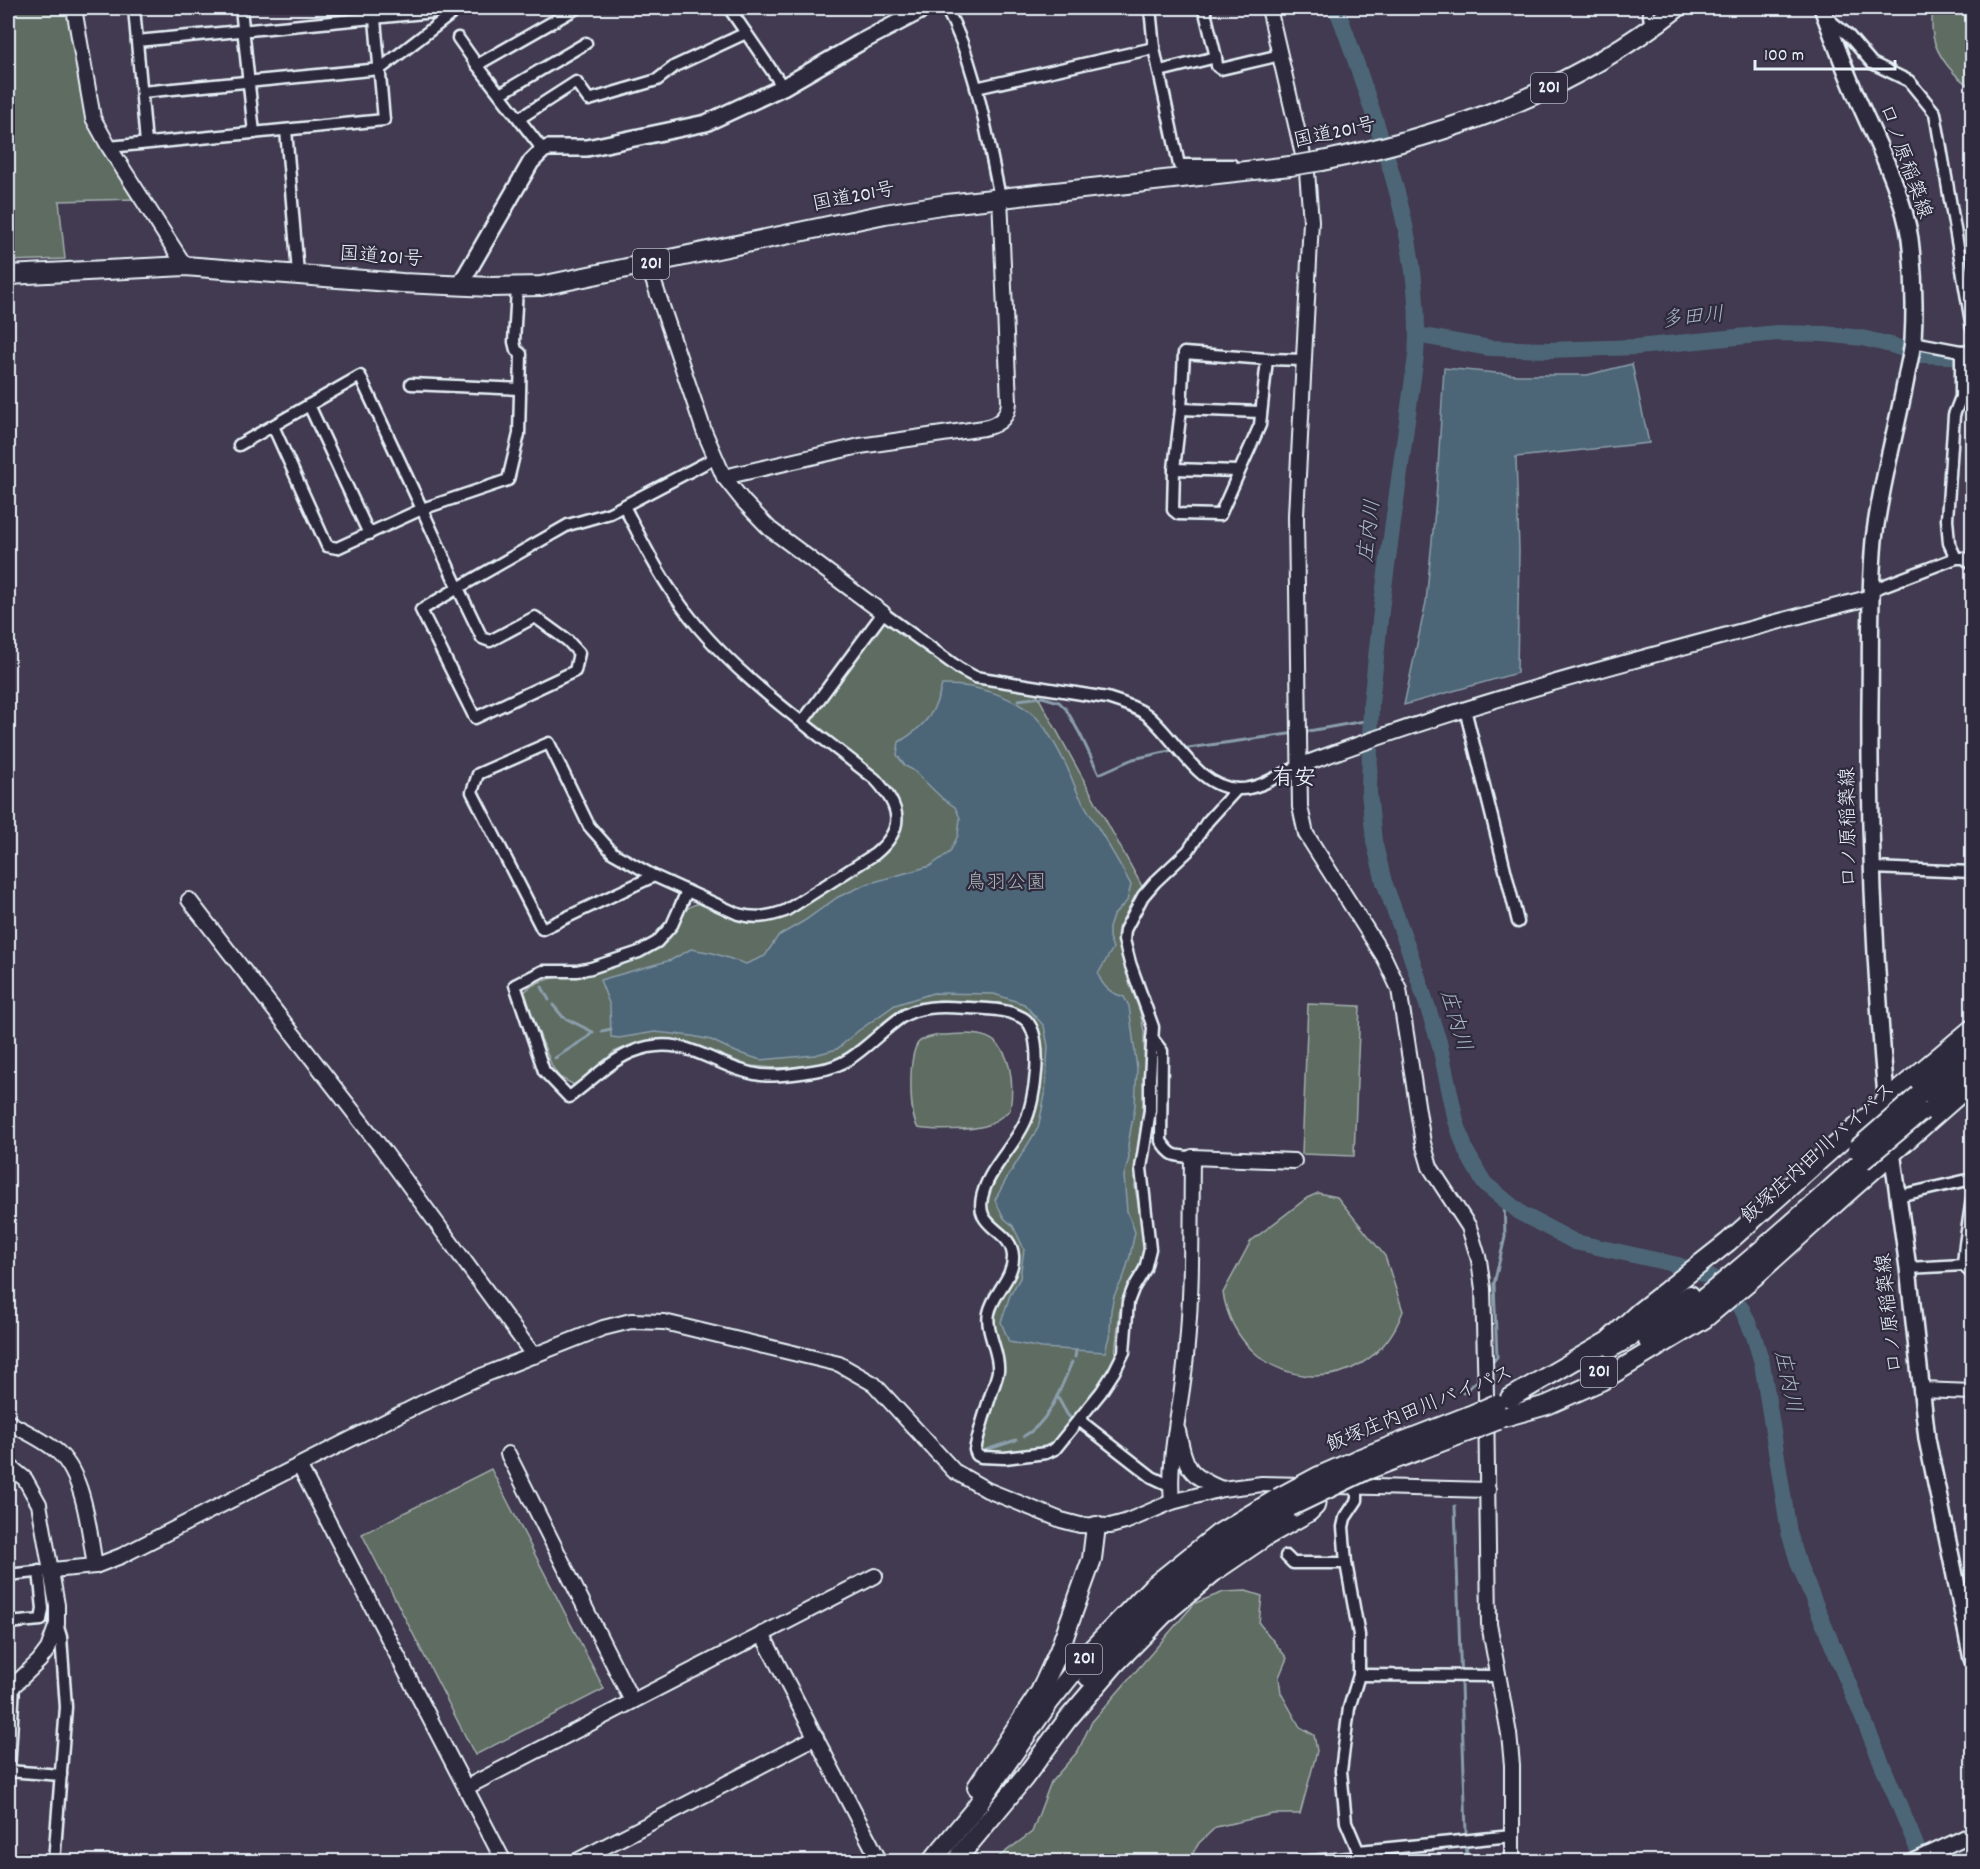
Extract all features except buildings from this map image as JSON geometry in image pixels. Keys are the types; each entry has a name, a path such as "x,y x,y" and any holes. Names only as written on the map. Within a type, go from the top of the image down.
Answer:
{"highway":[{"name":"国道201号","path":"8,275 185,266 298,273 402,283 517,288 568,282 885,214 1000,197 1290,166 1357,154 1460,126 1516,104 1604,59 1651,29 1677,8"},
{"path":"1688,1304 1743,1259 1887,1100 1972,1029"},
{"name":"飯塚庄内田川バイパス","path":"1921,1103 1972,1047"},
{"name":"飯塚庄内田川バイパス","path":"1743,1259 1859,1155 1921,1103 1972,1066"},
{"path":"1502,1410 1608,1341 1638,1313 1688,1304 1743,1259 1892,1154 1972,1083"},
{"name":"飯塚庄内田川バイパス","path":"957,1858 1061,1710 1106,1655 1159,1600 1284,1502 1319,1476 1362,1465 1604,1370 1644,1344 1688,1304"},
{"path":"957,1858 1024,1778 1067,1720 1115,1664 1163,1615 1215,1571 1265,1537 1309,1512 1315,1506 1318,1486"},
{"name":"飯塚庄内田川バイパス","path":"930,1862 975,1810 1050,1701 1099,1642 1152,1587 1218,1534 1284,1502"},
{"path":"930,1862 1040,1692 1059,1651 1092,1559 1096,1542 1096,1526"}],"main road":[{"path":"460,285 531,162 543,150 587,148 706,123 783,87 926,8"},
{"name":"口ノ原稲築線","path":"1824,12 1843,66 1884,156 1909,236 1914,287 1912,342 1874,541 1871,593 1870,774 1874,937 1892,1154 1908,1268 1927,1439 1969,1630 1972,1659"}],"street":[{"path":"74,8 93,118 185,266"},
{"path":"134,8 146,143"},
{"path":"241,8 254,133"},
{"path":"477,66 577,8"},
{"path":"729,8 783,87"},
{"path":"724,477 860,446 984,428 993,426 1005,416 1009,402 1000,197 976,88 958,31 946,8"},
{"path":"1150,8 1154,48 1179,165 1232,165 1241,171"},
{"path":"1204,8 1217,66 1221,69 1280,55"},
{"path":"1269,8 1307,172 1311,221 1296,515 1300,807 1306,834 1384,957 1399,989 1423,1143 1430,1167 1469,1227 1479,1260 1483,1301 1489,1624 1509,1734 1512,1765 1512,1862"},
{"path":"1648,8 1651,29"},
{"path":"137,41 243,31 374,13 457,9"},
{"path":"142,92 380,69 457,9"},
{"path":"1824,12 1872,63 1909,81 1935,113 1972,328"},
{"path":"109,147 384,120 374,13"},
{"path":"520,118 576,82 589,100 657,80 675,66 747,33"},
{"path":"458,38 543,150"},
{"path":"500,94 586,43"},
{"path":"976,88 1154,48"},
{"path":"1160,71 1215,57"},
{"path":"286,130 298,273"},
{"path":"648,265 715,458 724,477 770,529 960,669 975,677 1107,698 1127,704 1145,714 1156,724 1197,771 1209,779 1237,789 1259,784 1339,751 1466,709 1871,593 1956,558 1964,558 1972,564"},
{"path":"273,426 327,546 337,548 422,509 508,480 519,434 521,354 516,350 514,342 517,288"},
{"path":"1912,342 1967,350 1961,397 1954,415 1947,519 1950,543 1956,558"},
{"path":"1267,359 1260,425 1220,515 1178,514 1173,510 1174,469 1181,409 1184,353 1305,360"},
{"path":"239,444 360,376 458,588 482,638 490,641 535,617 568,641 579,653 575,671 476,718 421,610 458,588 568,525 624,507 715,458"},
{"path":"411,384 520,389"},
{"path":"309,405 369,534"},
{"path":"1181,409 1261,412"},
{"path":"1174,469 1238,471"},
{"path":"624,507 675,597 718,650 749,679 875,779 888,792 893,801 896,821 894,833 888,843 875,854 785,912 752,918 738,914 654,876 613,853 589,826 549,743 478,774 472,792 542,929 654,876"},
{"path":"803,721 883,613"},
{"path":"1466,709 1518,922"},
{"path":"687,891 672,925 657,942 639,952 577,971 543,971 515,985 544,1071 568,1097 616,1061 632,1052 656,1045 679,1046 705,1054 739,1070 763,1076 797,1074 830,1069 845,1062 901,1017 915,1011 932,1007 969,1008 996,1010 1023,1018 1035,1037 1032,1103 1025,1123 985,1187 980,1204 985,1219 1008,1242 1013,1258 1010,1272 991,1304 988,1317 998,1370 975,1450 976,1455 981,1457 1005,1458 1046,1453 1055,1449 1114,1372 1124,1352 1128,1302 1145,1269 1150,1249 1141,1168 1150,1110 1153,1027 1130,963 1124,940 1125,930 1149,889 1188,851 1207,822 1237,789"},
{"path":"1872,868 1972,872"},
{"path":"189,900 383,1150 534,1356"},
{"path":"1152,1038 1162,1052 1161,1141 1166,1150 1175,1156 1294,1161"},
{"path":"1172,1502 1172,1448 1186,1348 1191,1262 1192,1157"},
{"path":"1898,1196 1972,1179"},
{"path":"1972,1199 1964,1265 1972,1274"},
{"path":"1908,1268 1964,1265"},
{"path":"8,1575 95,1566 121,1556 420,1404 484,1375 603,1328 631,1321 664,1322 839,1364 874,1384 954,1471 987,1490 1061,1520 1110,1526 1172,1502 1222,1489 1262,1484 1488,1490"},
{"path":"1921,1390 1972,1392"},
{"path":"1079,1420 1152,1477 1171,1486"},
{"path":"8,1422 59,1453 75,1477 83,1501 95,1566"},
{"path":"1177,1423 1182,1448 1192,1473 1202,1481 1222,1489"},
{"path":"508,1454 632,1701"},
{"path":"8,1465 26,1479 39,1504 45,1571 41,1620 8,1623"},
{"path":"300,1467 504,1862"},
{"path":"1357,1486 1356,1500 1345,1518 1343,1527 1346,1563 1359,1635 1359,1675 1349,1708 1341,1771 1346,1822 1361,1857"},
{"path":"1286,1556 1293,1563 1346,1563"},
{"path":"45,1571 57,1605 66,1707 54,1862"},
{"path":"467,1787 875,1576"},
{"path":"57,1624 48,1649 11,1688 8,1771 61,1775"},
{"path":"762,1634 880,1862"},
{"path":"1359,1675 1498,1676"},
{"path":"575,1862 815,1737"},
{"path":"1912,1862 1972,1834"},
{"path":"1297,1862 1361,1857 1512,1836"}],"green space":[{"path":"8,8 71,8 91,123 136,199 59,201 65,259 8,261"},
{"path":"1933,8 1972,8 1972,88 1953,72 1938,51 1932,33"},
{"name":"鳥羽公園","path":"888,620 956,670 1035,691 1144,890 1121,923 1117,935 1144,1031 1145,1092 1135,1187 1145,1243 1141,1261 1120,1308 1114,1363 1054,1441 1047,1446 1030,1451 985,1453 980,1451 998,1342 992,1314 1010,1280 1010,1236 988,1212 986,1198 1030,1124 1037,1101 1040,1046 1038,1030 1029,1015 1000,1003 939,1000 912,1007 881,1026 838,1059 808,1067 749,1066 696,1045 667,1039 636,1043 614,1052 591,1074 574,1085 559,1077 552,1066 523,993 529,987 545,980 605,969 635,960 653,951 666,942 686,910 697,904 725,906 778,917 875,857 901,817 899,802 882,780 810,722 812,713 882,621"},
{"path":"1308,1004 1360,1006 1354,1156 1302,1154"},
{"path":"940,1035 978,1035 993,1040 1006,1057 1009,1067 1012,1089 1010,1110 985,1126 942,1130 918,1128 911,1099 911,1073 915,1050 918,1043 923,1040"},
{"path":"1318,1193 1337,1197 1385,1256 1403,1311 1386,1342 1362,1363 1335,1374 1306,1376 1278,1368 1253,1352 1234,1326 1223,1293 1251,1241 1307,1198"},
{"path":"491,1469 604,1689 475,1755 362,1534"},
{"path":"1246,1591 1262,1596 1259,1623 1287,1658 1279,1677 1281,1693 1300,1727 1314,1735 1317,1751 1300,1814 1273,1814 1216,1827 1199,1843 1188,1861 993,1861 1032,1832 1051,1782 1078,1751 1091,1723 1195,1603 1224,1592"}],"water":[{"path":"1632,364 1649,443 1516,457 1519,550 1517,673 1404,705 1426,602 1436,500 1444,368 1518,375 1587,375"},
{"name":"鳥羽公園","path":"942,685 967,686 992,692 1016,703 1036,717 1052,739 1078,793 1131,885 1127,901 1113,916 1109,937 1113,948 1098,974 1102,983 1115,994 1124,997 1129,1006 1137,1069 1135,1106 1128,1145 1129,1158 1124,1176 1127,1211 1135,1232 1124,1276 1114,1296 1110,1333 1105,1352 1042,1348 1009,1342 1001,1322 1010,1295 1020,1278 1024,1249 1013,1226 1004,1218 995,1200 1038,1128 1045,1095 1048,1046 1044,1026 1024,1004 994,994 933,993 895,1005 837,1049 815,1055 761,1060 736,1052 711,1040 692,1036 655,1032 619,1038 611,1037 610,1006 600,980 671,960 691,949 713,953 746,964 765,956 778,936 838,897 867,884 930,866 950,852 958,835 960,818 955,807 943,799 913,770 905,766 897,755 899,742 922,725 932,712"}],"waterway":[{"name":"庄内川","path":"1336,8 1375,118 1404,218 1415,287 1417,321 1416,356 1382,602 1371,703 1369,792 1374,841 1384,882 1439,1042 1456,1121 1466,1151 1484,1183 1522,1214 1575,1242 1678,1265 1713,1278 1742,1309 1754,1336 1762,1363 1789,1532 1799,1565 1923,1862"},
{"name":"多田川","path":"1417,335 1490,348 1549,350 1637,347 1777,333 1824,334 1862,338 1921,355 1972,357"},
{"path":"1018,700 1042,697 1059,702 1066,709 1080,734 1099,774 1133,759 1174,750"},
{"path":"1303,732 1370,720"},
{"path":"1181,749 1296,733"},
{"path":"542,987 549,1000"},
{"path":"553,1005 563,1017 593,1032"},
{"path":"602,1031 611,1029"},
{"path":"555,1058 591,1033"},
{"path":"1491,1364 1497,1357 1494,1284 1505,1237 1504,1197"},
{"path":"1075,1357 1076,1351"},
{"path":"1024,1436 1033,1430 1048,1413 1072,1362"},
{"path":"1463,1393 1476,1382"},
{"path":"1057,1396 1072,1420"},
{"path":"986,1450 1016,1440"},
{"path":"1455,1506 1467,1862"}],"district":[{"name":"有安","path":"1294,779"}]}
